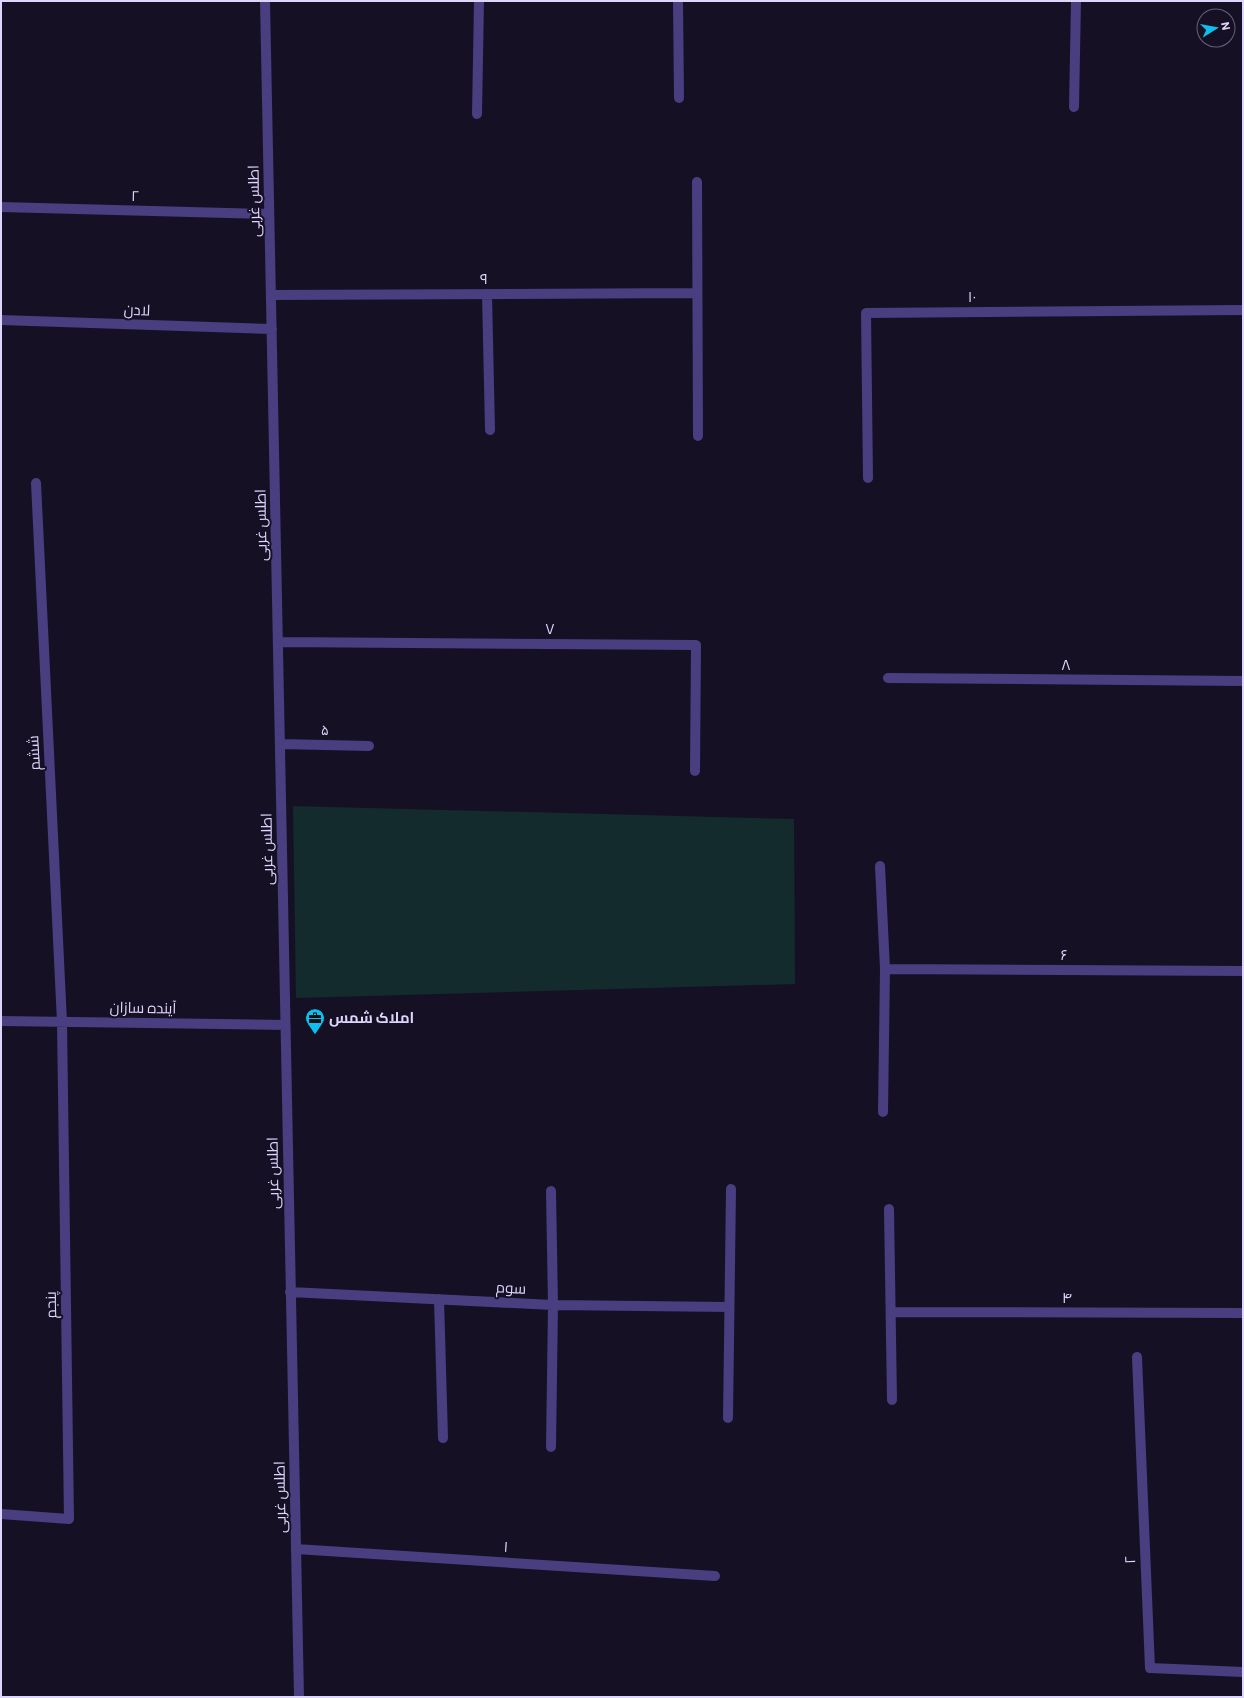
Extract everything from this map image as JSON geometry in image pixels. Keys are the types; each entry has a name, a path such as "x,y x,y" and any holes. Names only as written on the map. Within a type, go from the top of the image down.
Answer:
{"street":[{"name":"اطلس غربی","path":"265,1 298,1697"},
{"path":"477,114 479,1"},
{"path":"678,1 679,98"},
{"path":"1074,107 1076,1"},
{"path":"697,182 698,436"},
{"name":"۲","path":"1,208 269,214"},
{"path":"487,294 490,430"},
{"name":"۹","path":"271,295 697,294"},
{"name":"۱۰","path":"868,478 866,313 1243,310"},
{"name":"لادن","path":"1,320 272,329"},
{"name":"ششم","path":"36,483 62,1022"},
{"name":"۷","path":"278,642 696,645 695,771"},
{"name":"۸","path":"888,678 1243,681"},
{"name":"۵","path":"280,744 369,746"},
{"path":"880,866 885,969 883,1112"},
{"name":"۶","path":"885,969 1243,971"},
{"name":"آینده سازان","path":"1,1021 286,1025"},
{"name":"پنجم","path":"1,1514 69,1519 62,1022"},
{"path":"728,1418 731,1189"},
{"path":"551,1191 553,1305 551,1447"},
{"path":"889,1210 892,1400"},
{"name":"سوم","path":"290,1292 553,1305 729,1308"},
{"path":"439,1300 443,1438"},
{"name":"۴","path":"891,1312 1243,1313"},
{"name":"۲","path":"1137,1357 1150,1668 1243,1672"},
{"name":"۱","path":"296,1549 715,1576"}],"green space":[{"path":"293,806 794,819 795,984 296,998"}],"place":[{"name":"املاک شمس","path":"315,1035"}]}
